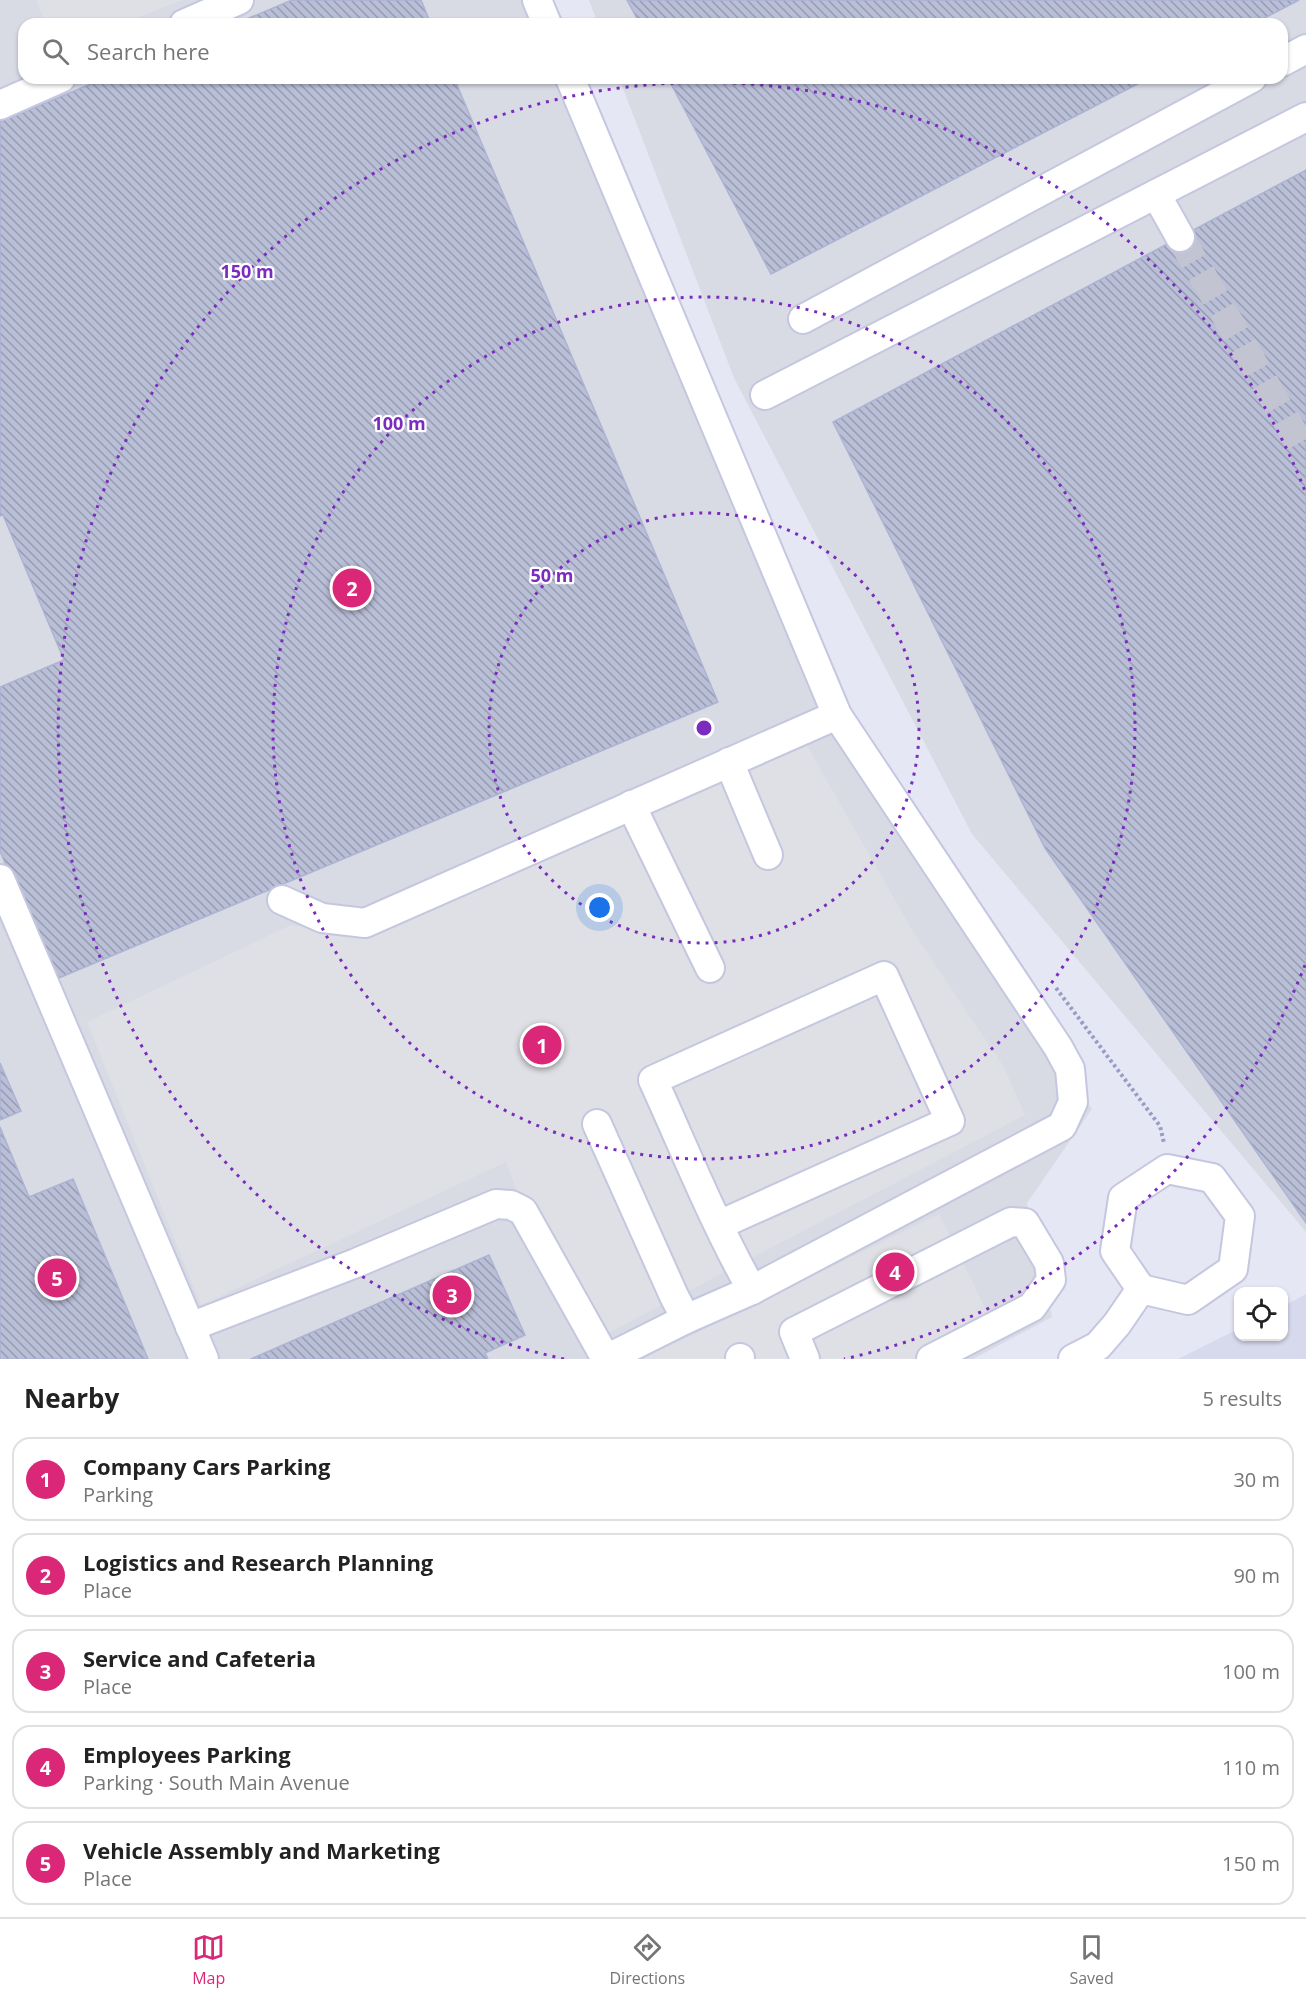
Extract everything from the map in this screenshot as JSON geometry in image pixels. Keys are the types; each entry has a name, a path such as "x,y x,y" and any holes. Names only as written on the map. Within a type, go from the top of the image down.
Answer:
{"street":[{"path":"198,18 239,0"},
{"path":"537,0 544,18"},
{"path":"1288,59 1306,49"},
{"path":"0,105 47,84"},
{"path":"190,1327 356,1263 496,1204 511,1205 523,1212 606,1359 686,1319 752,1290 1062,1126 1073,1102 1070,1070 1058,1047 837,715 573,84"},
{"path":"802,319 1241,84"},
{"path":"765,395 1306,117"},
{"path":"1156,194 1180,237"},
{"path":"282,900 322,918 364,923 837,715"},
{"path":"729,762 768,855"},
{"path":"631,805 710,968"},
{"path":"0,879 204,1359"},
{"path":"719,1225 950,1121 884,976 653,1080 719,1225 738,1266 752,1290"},
{"path":"597,1124 686,1319"},
{"path":"1167,1169 1212,1178 1240,1216 1233,1269 1188,1300 1140,1289 1115,1251 1123,1198 1167,1169"},
{"path":"805,1359 794,1332 1011,1222 1025,1223 1049,1263 1051,1280 1032,1307 931,1359"},
{"path":"1073,1359 1098,1346 1117,1324 1140,1289"}],"path":[{"path":"1054,985 1160,1126 1166,1151 1167,1169"}],"shaded area":[{"path":"0,0 529,0 536,18 18,18 18,84 563,84 809,677 1092,1109 1027,1203 1052,1317 973,1359 0,1359"},
{"path":"36,0 182,0 137,18 44,18"},
{"path":"589,0 1306,0 1306,1232 972,834 734,378 621,84 1288,84 1288,18 596,18"},
{"path":"805,742 915,935 1004,1067 1025,1115 610,1332 562,1310 506,1162 201,1305 87,1022 291,925 368,938"},
{"path":"939,1214 996,1330 937,1359 643,1359"},
{"path":"1306,1294 1306,1359 1178,1359 1234,1331 1234,1341 1288,1341 1288,1304"}],"building":[{"path":"292,0 421,0 428,18 249,18"},
{"path":"627,0 1299,0 1264,18 637,18"},
{"path":"91,84 457,84 718,702 54,980 0,851 0,687 64,660 3,515 0,516 0,122"},
{"path":"671,84 1137,84 771,274"},
{"path":"1306,170 1306,1223 1045,848 833,422"},
{"path":"0,1063 21,1111 0,1120"},
{"path":"0,1127 29,1197 73,1179 148,1359 0,1359"},
{"path":"489,1255 525,1335 485,1353 488,1359 251,1359"}],"tunnel":[{"path":"1180,237 1306,454"}],"place":[{"name":"Logistics and Research Planning","path":"352,588"},
{"name":"Company Cars Parking","path":"542,1045"},
{"name":"Employees Parking","path":"895,1272"},
{"name":"Vehicle Assembly and Marketing","path":"57,1278"},
{"name":"Service and Cafeteria","path":"452,1295"}]}
